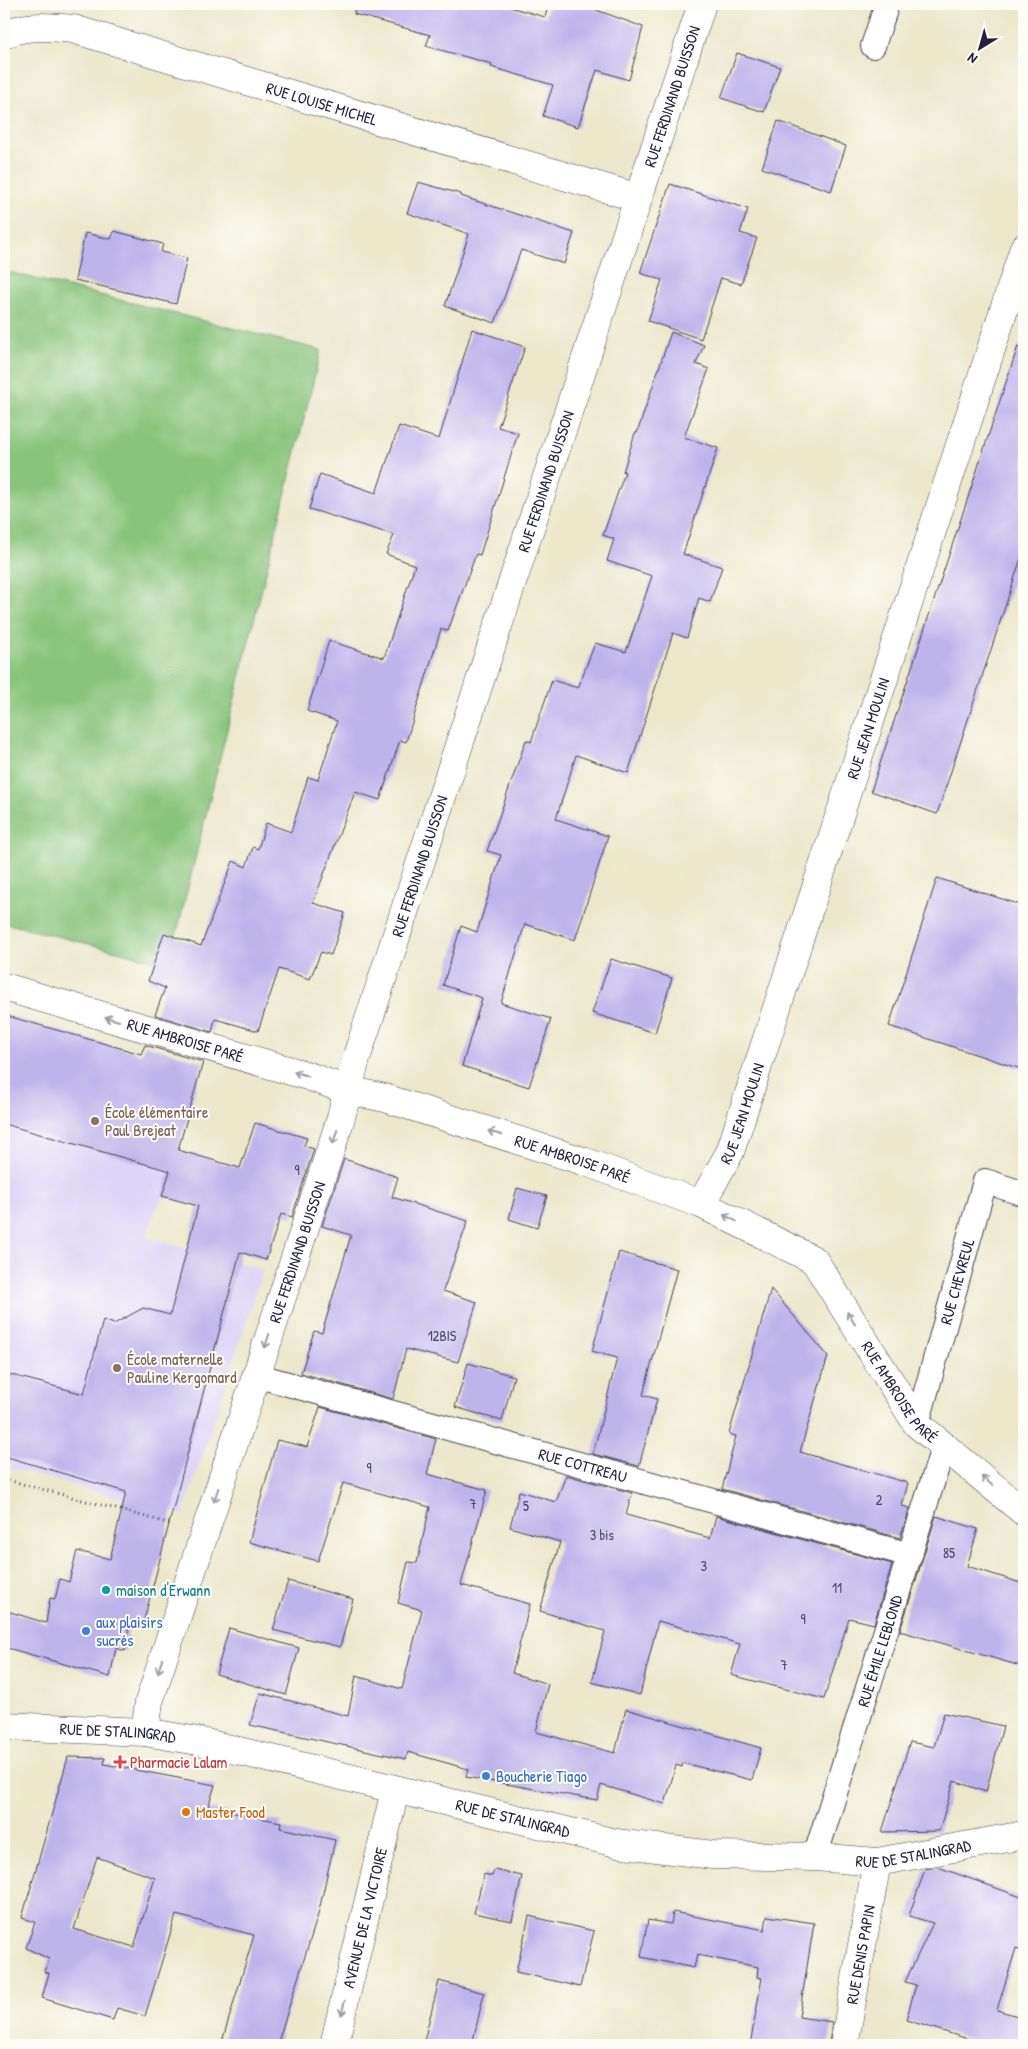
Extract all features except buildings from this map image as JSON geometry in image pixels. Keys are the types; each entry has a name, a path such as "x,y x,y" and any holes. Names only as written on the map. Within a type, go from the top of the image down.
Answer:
{"street":[{"name":"RUE FERDINAND BUISSON","path":"145,1732 148,1702 340,1122 359,1049 702,4"},
{"name":"RUE LOUISE MICHEL","path":"4,35 11,31 46,26 73,30 638,198"},
{"name":"RUE JEAN MOULIN","path":"701,1204 730,1152 1024,248"},
{"name":"RUE AMBROISE PARÉ","path":"4,988 308,1076 347,1090 385,1098 583,1161 701,1204 814,1260 917,1424 1024,1512"},
{"name":"RUE DE STALINGRAD","path":"4,1726 145,1732 198,1741 395,1791 616,1843 714,1855 815,1857 876,1862 1024,1835"},
{"name":"AVENUE DE LA VICTOIRE","path":"334,2045 395,1791"},
{"name":"RUE DENIS PAPIN","path":"844,2045 876,1862"}],"lane":[{"path":"873,46 887,4"},
{"name":"RUE CHEVREUL","path":"917,1424 985,1181 1024,1194"},
{"name":"RUE COTTREAU","path":"255,1376 910,1555"},
{"name":"RUE ÉMILE LEBLOND","path":"815,1857 944,1445"}],"path":[{"path":"4,1479 204,1532"}],"shaded area":[{"name":"École maternelle Pauline Kergomard","path":"4,1015 200,1071 172,1171 146,1237 263,1270 183,1515 4,1466"}],"green space":[{"path":"4,271 321,350 169,964 4,923"}],"place":[{"name":"École élémentaire Paul Brejeat","path":"95,1121"},
{"name":"École maternelle Pauline Kergomard","path":"117,1368"},
{"name":"maison d'Erwann","path":"106,1590"},
{"name":"aux plaisirs sucrés","path":"86,1631"},
{"name":"Pharmacie Lalam","path":"120,1762"},
{"name":"Boucherie Tiago","path":"486,1776"},
{"name":"Master Food","path":"186,1812"}]}
